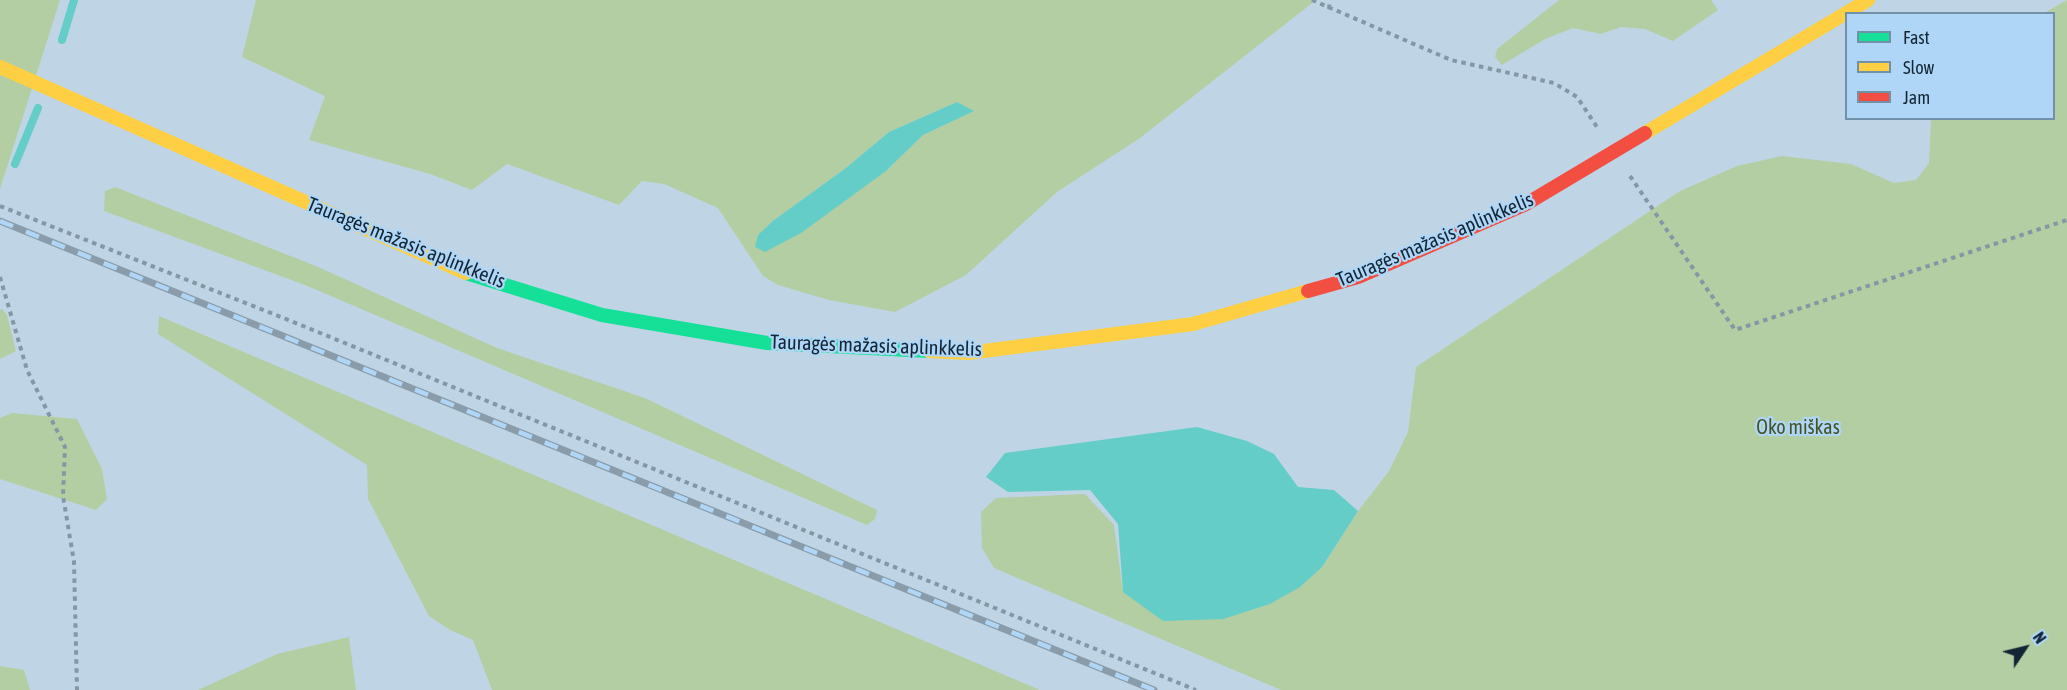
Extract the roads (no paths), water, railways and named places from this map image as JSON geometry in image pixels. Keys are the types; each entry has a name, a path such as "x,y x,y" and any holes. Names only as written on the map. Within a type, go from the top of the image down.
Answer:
{"main road":[{"name":"Tauragės mažasis aplinkkelis","path":"1848,12 1868,0"},
{"name":"Tauragės mažasis aplinkkelis","path":"0,67 466,273 602,315 767,343 969,353 1193,324 1358,276 1526,204 1845,14"}],"waterway":[{"path":"62,40 74,0"},
{"path":"15,164 38,108"}],"railway":[{"path":"0,221 1154,690"}],"park label":[{"name":"Oko miškas","path":"1798,428"}]}
